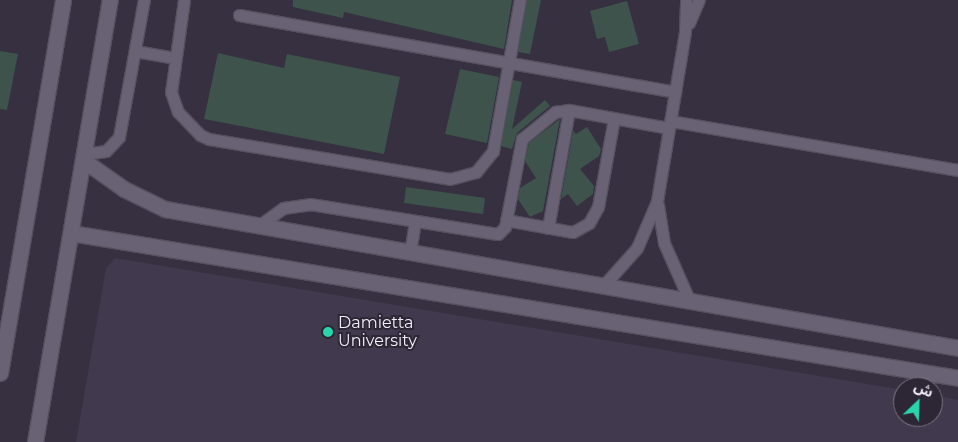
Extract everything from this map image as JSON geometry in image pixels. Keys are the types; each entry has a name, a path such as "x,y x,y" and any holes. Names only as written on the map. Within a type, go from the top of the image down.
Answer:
{"street":[{"path":"0,373 63,0"},
{"path":"35,442 110,0"},
{"path":"84,157 124,189 165,209 256,227 958,348"},
{"path":"71,233 958,378"}],"lane":[{"path":"84,157 106,150 119,137 144,0"},
{"path":"184,0 170,82 174,102 184,121 209,139 450,179 468,177 489,160 520,0"},
{"path":"603,286 637,248 657,201 685,32 686,0"},
{"path":"685,32 700,0"},
{"path":"239,15 675,92"},
{"path":"135,51 174,58"},
{"path":"256,227 278,211 302,204 493,235 502,231 506,220 522,138 555,112 569,110 958,170"},
{"path":"548,228 569,110"},
{"path":"506,220 573,232 582,229 595,216 614,118"},
{"path":"657,201 664,243 690,302"},
{"path":"410,253 415,222"}],"shaded area":[{"name":"Damietta University","path":"115,258 893,388 893,427 943,427 943,397 958,400 958,442 76,442 106,268"}],"building":[{"path":"293,0 512,0 504,49 344,12 343,18 293,7"},
{"path":"527,0 541,0 530,54 518,52"},
{"path":"627,1 639,44 609,52 605,37 597,39 590,11"},
{"path":"0,51 18,54 7,110 0,109"},
{"path":"218,53 284,68 287,54 400,77 384,154 204,119"},
{"path":"460,69 499,77 487,143 445,134"},
{"path":"513,80 522,82 512,129 545,100 550,106 517,133 512,149 501,146"},
{"path":"560,119 543,211 530,217 518,199 520,188 536,178 525,161 529,143"},
{"path":"587,127 601,149 599,156 580,169 594,186 593,194 577,206 568,194 561,199 573,131 576,134"},
{"path":"406,187 485,198 483,214 404,203"}],"place":[{"name":"Damietta University","path":"328,332"}]}
